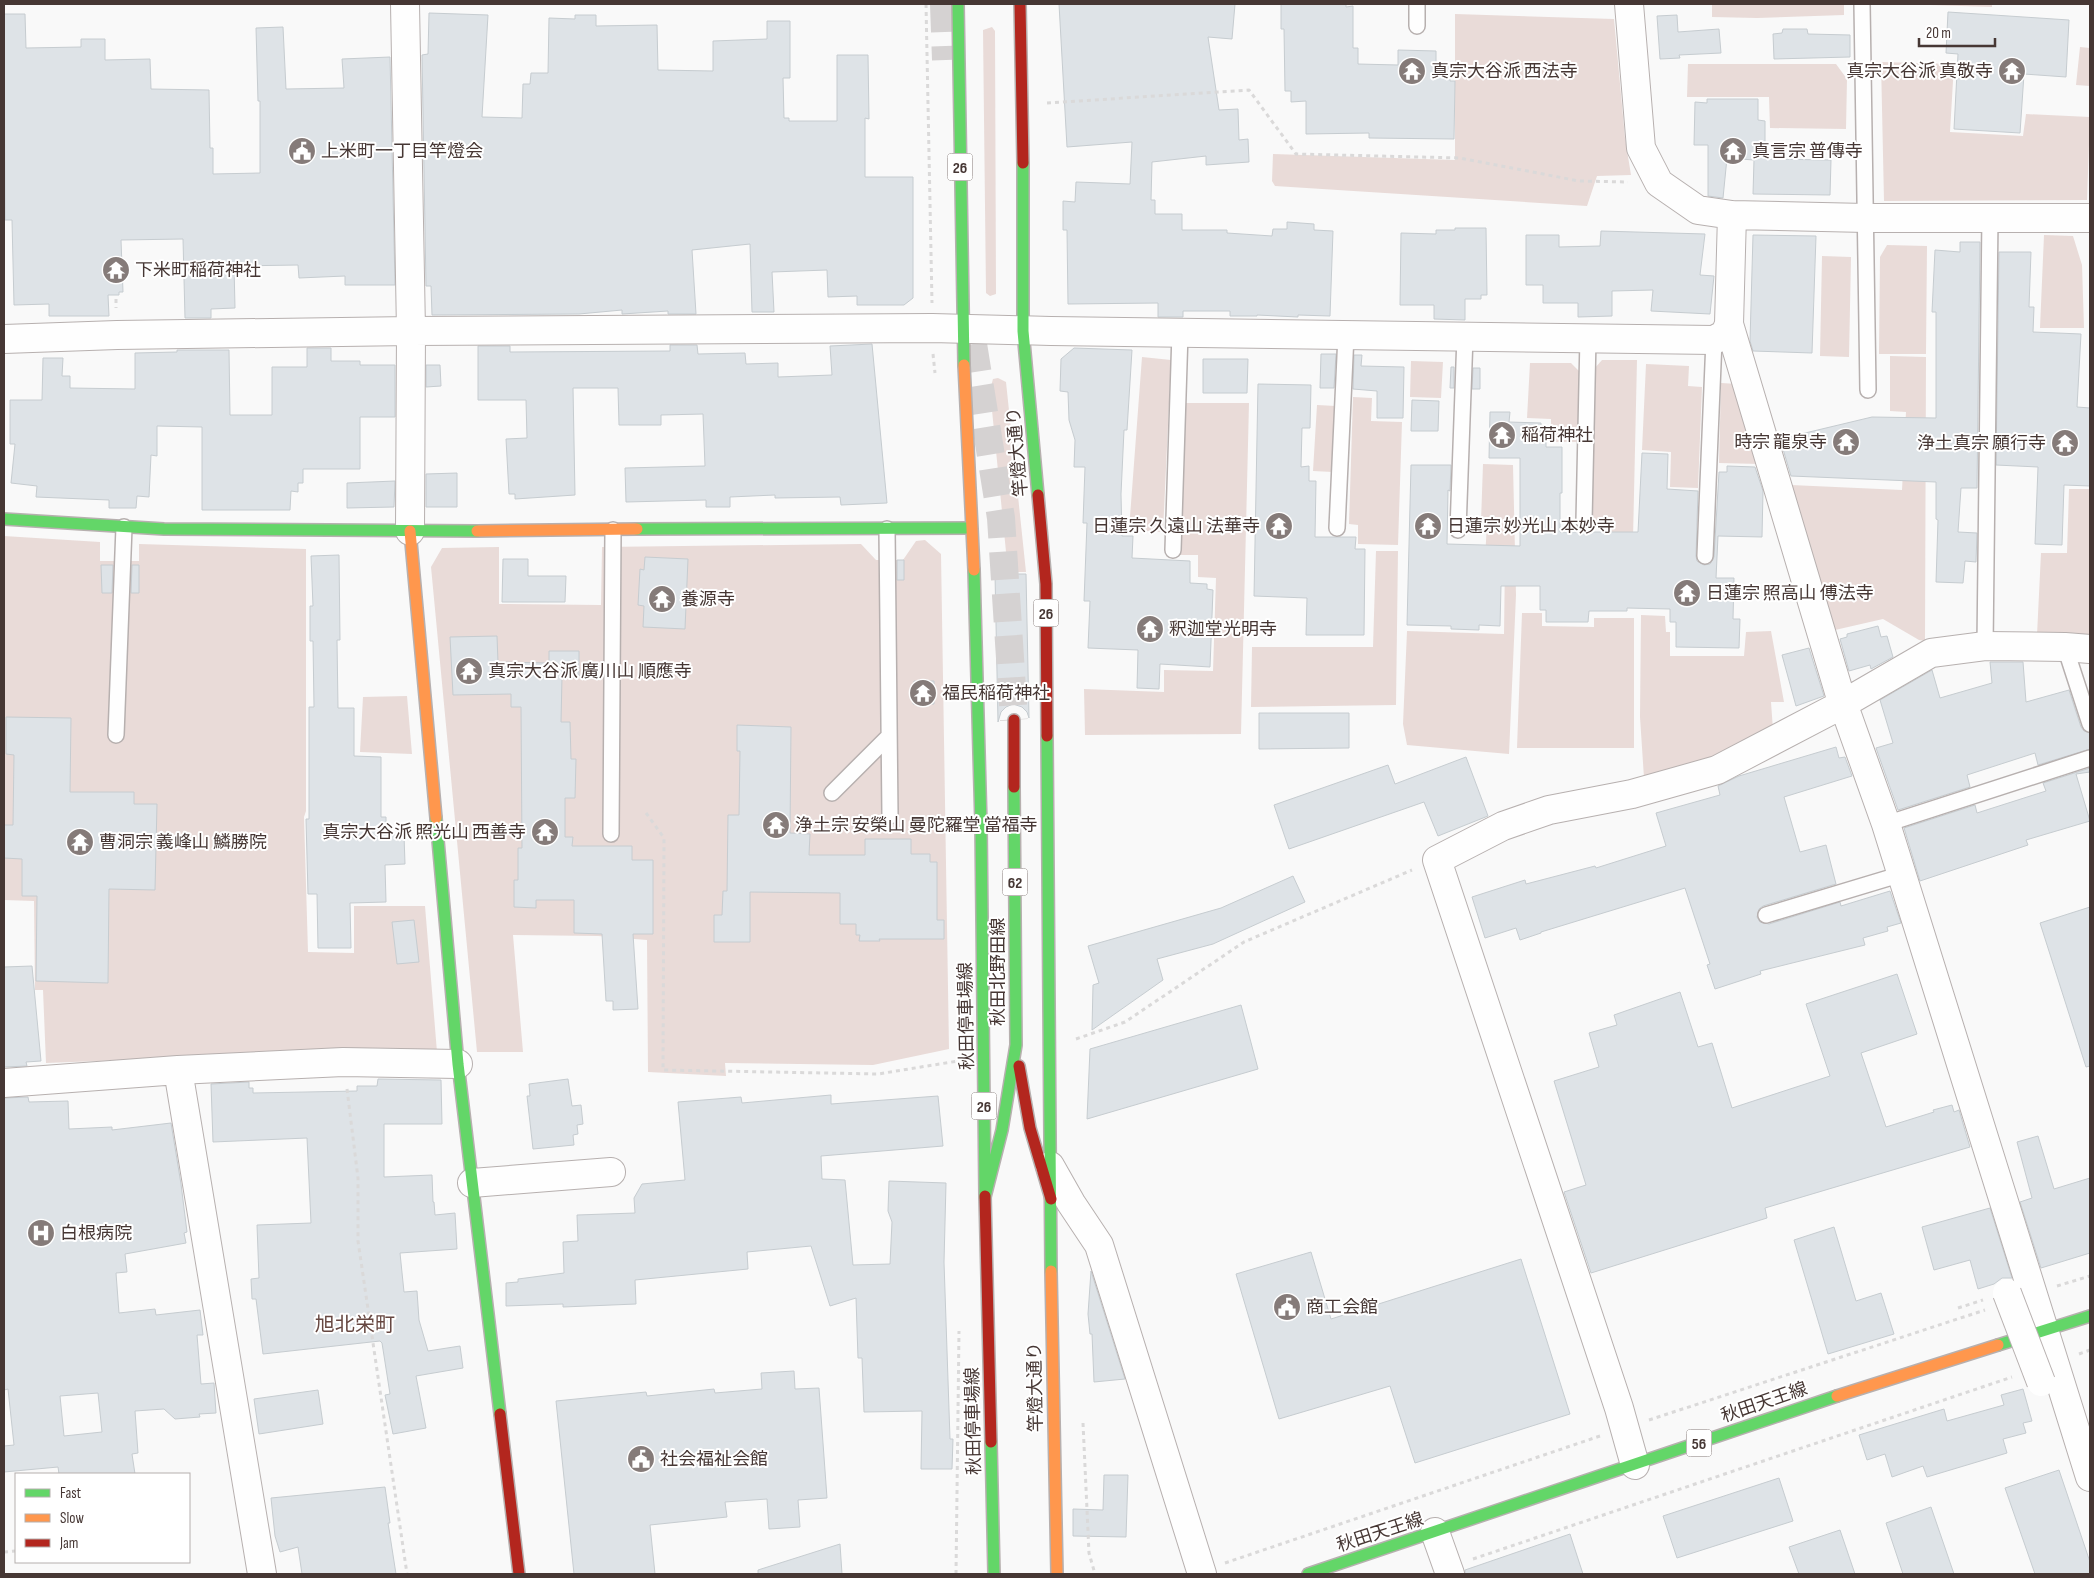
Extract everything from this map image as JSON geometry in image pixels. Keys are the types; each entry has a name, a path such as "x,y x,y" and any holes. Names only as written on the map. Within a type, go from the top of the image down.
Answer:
{"main road":[{"name":"26","path":"958,4 962,330 970,528"},
{"name":"竿燈大通り","path":"1020,4 1024,331 1046,584 1050,1166"},
{"path":"4,519 164,529 410,531 970,528"},
{"name":"秋田停車場線","path":"970,528 977,638 985,1197 994,1574"},
{"path":"410,531 458,1064 518,1574"},
{"name":"秋田北野田線","path":"1014,720 1016,1045"},
{"name":"62","path":"985,1197 1002,1130 1016,1045"},
{"name":"62","path":"1016,1045 1030,1128 1051,1200"},
{"name":"26","path":"1050,1166 1051,1200"},
{"name":"竿燈大通り","path":"1051,1200 1057,1574"},
{"name":"秋田天王線","path":"1308,1574 1843,1394 2090,1316"}],"street":[{"path":"405,4 411,331 410,531"},
{"path":"1629,4 1641,148 1659,183 1698,210 1732,215 1866,218 2090,218"},
{"path":"1732,215 1722,332 1844,704 1886,824 2046,1331 2037,1373"},
{"path":"4,339 117,335 411,331 932,328 1024,331 1588,338 1722,332"},
{"path":"1635,1465 1619,1408 1437,860 1502,826 1549,810 1632,794 1717,770 1844,704 1932,653 1985,646 2078,648"},
{"path":"4,1083 178,1070 343,1062 458,1064"},
{"path":"178,1070 262,1574"},
{"path":"1050,1166 1071,1203 1099,1245 1202,1574"},
{"path":"472,1183 611,1172"},
{"path":"2007,1293 2037,1373 2090,1477"},
{"path":"1435,1532 1448,1571"}],"lane":[{"path":"1417,4 1417,26"},
{"path":"1862,4 1868,390"},
{"path":"1985,646 1990,217"},
{"path":"1705,556 1722,332"},
{"path":"1173,550 1180,333"},
{"path":"1336,528 1346,335"},
{"path":"1458,530 1465,336"},
{"path":"1584,521 1588,338"},
{"path":"116,735 124,526"},
{"path":"887,529 890,816"},
{"path":"611,834 613,530"},
{"path":"2078,648 2090,724"},
{"path":"832,793 889,736"},
{"path":"1886,824 2090,758"},
{"path":"1766,915 1902,874"}],"path":[{"path":"926,4 932,328 935,374"},
{"path":"1022,103 1249,90 1296,154 1460,158 1579,181 1659,183"},
{"path":"646,813 664,838 663,1070 878,1074 984,1059"},
{"path":"1073,1040 1125,1022 1244,942 1437,860"},
{"path":"343,1062 358,1178 358,1241 407,1574"},
{"path":"956,1574 959,1325"},
{"path":"1448,1571 2037,1373 2090,1350"},
{"path":"957,1501 961,1506"}],"shaded area":[{"path":"1712,4 1844,4 1844,15 1757,18 1712,17"},
{"path":"1899,4 1992,4 1992,7"},
{"path":"1455,14 1614,19 1625,138 1631,175 1597,176 1587,206 1275,186 1272,181 1273,154 1455,160"},
{"path":"992,27 995,31 996,294 990,296 986,293 983,30"},
{"path":"2080,47 2090,48 2090,86 2076,85"},
{"path":"1881,62 1954,64 1950,132 2023,136 2026,114 2090,117 2087,200 1884,201"},
{"path":"1688,64 1836,64 1847,79 1846,129 1770,128 1769,97 1687,97"},
{"path":"2044,235 2073,236 2082,265 2084,328 2040,328"},
{"path":"1887,245 1927,246 1926,354 1879,354 1880,257"},
{"path":"1822,256 1851,257 1849,357 1820,356"},
{"path":"1890,356 1926,357 1925,641 1919,640 1883,619 1835,630 1791,485 1902,490 1906,412 1890,411"},
{"path":"1142,357 1171,360 1163,532 1129,530"},
{"path":"1602,360 1637,360 1633,539 1606,537 1607,521 1591,520 1594,369"},
{"path":"1411,361 1443,362 1441,398 1410,397"},
{"path":"1530,363 1571,363 1582,374 1581,442 1551,442 1551,419 1527,418"},
{"path":"1646,364 1689,366 1688,386 1702,387 1698,488 1670,487 1671,452 1642,450"},
{"path":"998,378 1006,382 1026,572 1008,572 990,390 993,379"},
{"path":"1721,383 1738,384 1760,464 1719,463"},
{"path":"1353,397 1372,398 1371,421 1402,422 1398,545 1358,544 1358,525 1349,524"},
{"path":"1183,403 1249,403 1241,734 1085,735 1084,689 1164,692 1164,670 1213,671 1216,578 1198,577 1198,555 1177,555"},
{"path":"1317,405 1336,406 1333,472 1313,471"},
{"path":"1483,464 1513,465 1516,595 1509,754 1407,745 1403,724 1407,631 1504,634 1505,560 1485,559 1487,523 1481,522"},
{"path":"2069,489 2090,489 2090,639 2037,635 2041,553 2067,553"},
{"path":"4,536 100,542 100,561 139,561 139,544 306,549 306,811 304,817 308,952 354,953 354,906 425,906 437,1052 259,1055 46,1063 43,990 35,990 34,901 4,900"},
{"path":"925,540 941,554 949,1049 873,1065 725,1063 726,1076 648,1072 647,940 598,936 513,935 523,1052 477,1052 431,567 442,548 499,547 499,604 601,605 602,547 861,544 876,560 903,560 916,541"},
{"path":"1376,551 1398,551 1396,705 1251,707 1252,647 1373,647"},
{"path":"1522,613 1542,613 1542,626 1594,627 1594,618 1634,618 1634,748 1517,748"},
{"path":"1641,615 1665,616 1666,632 1670,632 1670,656 1744,656 1746,632 1771,631 1784,702 1771,702 1773,730 1711,761 1644,778 1640,717"},
{"path":"407,696 412,754 360,752 363,697"}],"building":[{"path":"1059,4 1235,4 1232,39 1208,37 1219,110 1238,109 1239,140 1248,139 1249,162 1206,165 1206,156 1152,162 1151,200 1155,200 1155,214 1182,214 1182,230 1227,230 1227,233 1272,236 1273,229 1287,229 1287,222 1314,224 1314,230 1333,231 1330,316 1230,316 1230,311 1183,311 1183,317 1158,317 1158,303 1068,304 1067,230 1063,230 1063,201 1075,202 1076,182 1130,184 1132,142 1067,147"},
{"name":"真宗大谷派 西法寺","path":"1281,4 1346,4 1346,7 1353,6 1353,48 1358,48 1358,64 1398,65 1398,50 1436,51 1436,65 1450,65 1450,81 1455,81 1454,139 1369,138 1369,133 1306,134 1306,101 1291,102 1291,91 1285,91 1284,29 1281,29"},
{"name":"真宗大谷派 真敬寺","path":"1948,12 2069,20 2066,77 2024,74 2020,133 1954,129 1958,54 1946,53"},
{"path":"429,13 488,15 482,117 522,118 523,84 530,84 531,73 548,73 549,18 575,19 575,15 596,15 596,26 657,25 658,70 713,71 713,41 767,39 767,21 790,21 790,78 783,78 784,118 789,118 789,121 837,121 837,55 868,55 869,119 865,118 865,177 913,177 913,298 904,305 857,305 857,296 828,297 827,270 772,272 774,312 752,312 750,244 692,250 696,314 668,314 668,311 622,314 622,310 579,314 432,315 431,286 426,286 422,55 428,54"},
{"path":"4,14 25,14 26,48 81,47 81,39 105,39 105,60 150,59 151,89 209,90 210,148 213,148 213,174 260,173 260,101 258,101 256,28 283,27 286,89 344,88 342,59 390,57 395,285 345,285 345,276 299,278 298,265 234,266 235,308 211,309 211,318 185,318 183,239 121,240 123,292 119,292 119,295 108,295 109,316 49,316 49,304 14,305 12,220 5,220"},
{"path":"1677,15 1678,32 1719,29 1721,53 1679,55 1680,58 1660,59 1657,16"},
{"path":"1783,29 1807,29 1808,34 1850,35 1850,57 1774,59 1773,34 1782,33"},
{"name":"真言宗 普傳寺","path":"1707,99 1758,99 1758,120 1765,121 1765,159 1831,160 1830,195 1753,194 1754,160 1727,158 1723,198 1708,196 1708,145 1694,145 1695,102 1707,103"},
{"path":"1455,228 1486,228 1487,295 1481,295 1481,299 1465,299 1465,320 1434,319 1434,305 1400,305 1401,233 1436,234 1436,230 1455,230"},
{"path":"1601,231 1705,234 1700,275 1714,276 1710,314 1651,311 1653,290 1612,291 1612,316 1578,317 1578,303 1543,303 1543,285 1526,285 1526,235 1559,235 1559,247 1600,246"},
{"path":"1753,235 1816,236 1812,353 1753,351 1750,341"},
{"path":"1960,242 1980,242 1977,488 1961,488 1958,532 1977,533 1976,562 1965,561 1963,583 1936,582 1938,520 1936,519 1936,482 1791,476 1780,439 1872,417 1936,418 1936,312 1932,312 1935,250 1960,252"},
{"path":"1999,252 2031,252 2029,307 2034,307 2033,332 2081,334 2077,407 2090,408 2090,486 2064,485 2062,545 2035,544 2038,467 1996,465"},
{"path":"872,344 887,503 841,505 840,497 775,498 775,495 730,497 730,507 706,507 706,500 626,502 625,468 705,466 703,414 661,415 661,425 619,425 618,388 573,388 575,495 515,499 515,494 509,494 506,439 527,438 526,400 478,400 478,346 510,346 510,352 670,351 670,345 697,345 698,354 745,353 746,364 778,363 778,377 832,375 830,346"},
{"path":"307,348 331,348 331,361 360,361 360,365 395,365 395,417 360,417 360,469 303,469 303,483 298,483 298,492 291,491 290,510 202,510 202,427 157,426 157,456 151,455 149,497 137,496 136,508 109,508 109,500 36,497 37,486 11,483 15,444 10,444 10,400 42,400 43,358 63,358 62,376 70,376 70,388 135,389 135,353 177,352 177,350 229,350 230,415 272,415 272,367 307,367"},
{"path":"1074,348 1132,350 1127,430 1124,430 1121,494 1122,536 1133,536 1132,558 1190,561 1190,583 1207,584 1207,589 1213,590 1210,667 1160,664 1159,689 1137,688 1138,650 1088,648 1090,601 1084,601 1087,523 1083,523 1085,467 1074,467 1075,440 1069,420 1068,392 1060,391 1061,359"},
{"path":"1321,354 1336,354 1334,388 1320,388"},
{"path":"1354,355 1362,355 1361,366 1404,367 1403,418 1377,418 1377,391 1353,389"},
{"path":"1203,359 1248,359 1247,393 1203,393"},
{"path":"426,365 440,365 441,386 426,387"},
{"path":"1451,367 1454,367 1454,388 1450,388"},
{"path":"1473,368 1480,368 1480,389 1472,389"},
{"path":"1258,384 1311,385 1310,428 1302,428 1301,467 1309,466 1309,481 1316,481 1315,537 1356,537 1355,549 1365,549 1364,635 1306,635 1307,598 1254,596"},
{"path":"1412,400 1439,401 1438,431 1411,431"},
{"path":"1490,412 1510,412 1509,422 1541,423 1541,437 1546,437 1546,447 1562,447 1560,532 1638,532 1642,453 1668,454 1667,489 1698,491 1696,556 1697,561 1704,565 1710,564 1714,557 1719,472 1727,472 1727,466 1755,467 1763,491 1762,537 1718,536 1716,578 1734,578 1733,619 1740,619 1739,648 1676,647 1676,622 1670,622 1670,609 1627,608 1627,611 1589,611 1588,622 1546,622 1546,610 1540,610 1540,586 1501,586 1500,626 1479,625 1479,630 1451,629 1451,626 1407,625 1411,465 1451,465 1450,491 1448,490 1447,544 1520,546 1520,458 1489,458"},
{"path":"457,473 457,507 426,507 426,474"},
{"path":"395,481 394,507 347,508 347,483"},
{"path":"339,555 340,640 337,640 338,708 354,708 354,756 381,757 381,817 386,817 386,835 404,835 405,864 385,865 386,902 350,903 351,948 318,948 317,894 308,894 306,819 309,819 309,707 314,707 313,641 310,641 310,606 313,606 311,556"},
{"name":"養源寺","path":"645,557 688,559 685,629 643,627 644,606 638,605 640,569 644,570"},
{"path":"503,559 528,559 528,576 566,576 565,602 502,602"},
{"path":"897,560 904,560 904,580 897,580"},
{"path":"101,565 113,565 112,593 102,593"},
{"path":"132,565 139,565 139,593 131,593"},
{"path":"995,574 1026,574 1029,718 1027,712 1022,707 1013,704 1001,712 998,722"},
{"path":"1878,626 1881,637 1887,636 1893,657 1871,669 1870,665 1849,671 1840,639 1847,637 1847,634"},
{"path":"497,636 498,662 549,663 549,651 579,651 579,678 562,677 561,722 570,722 571,759 576,759 575,798 565,798 565,837 573,837 572,846 632,846 632,860 653,860 653,934 633,934 638,1009 613,1010 613,1001 606,1001 602,934 574,933 574,900 536,900 536,908 514,907 514,880 518,880 518,848 522,848 521,707 511,707 511,694 453,695 450,637"},
{"path":"1809,648 1824,696 1796,706 1782,655"},
{"path":"1990,662 2023,662 2026,702 2069,690 2081,727 2084,731 2090,733 2090,749 2038,765 2035,753 1967,775 1970,787 1898,810 1876,748 1893,743 1880,700 1932,670 1940,698 1992,683"},
{"name":"福民稲荷神社","path":"914,681 934,681 934,704 913,704"},
{"path":"1259,713 1349,713 1349,748 1259,749"},
{"name":"曹洞宗 義峰山 鱗勝院","path":"6,717 71,718 70,792 134,792 134,804 157,804 155,890 109,889 108,983 36,981 37,896 22,896 22,859 4,858 4,825 13,825 14,755 6,754"},
{"name":"浄土宗 安榮山 曼陀羅堂 當福寺","path":"737,725 791,727 790,833 810,834 809,855 865,855 865,839 911,839 911,854 930,854 930,862 937,862 937,920 944,920 944,939 879,939 880,941 859,941 860,935 856,935 856,924 840,924 840,893 750,892 750,942 714,942 714,915 722,915 723,891 727,891 728,815 739,815 740,751 737,751"},
{"path":"1836,747 1839,758 1845,757 1852,776 1784,797 1800,852 1826,845 1836,884 1763,906 1759,909 1757,917 1760,922 1769,924 1840,902 1841,906 1890,891 1901,923 1887,927 1888,931 1863,938 1865,945 1760,971 1761,974 1715,989 1707,965 1710,964 1685,888 1520,940 1516,928 1485,938 1472,897 1525,880 1526,884 1595,866 1596,868 1666,846 1656,813 1720,795 1718,786 1739,776"},
{"path":"1466,757 1488,816 1438,836 1424,802 1289,849 1274,805 1388,765 1395,784"},
{"path":"2090,768 2090,772 2076,774 2090,821 2026,840 2028,845 1920,881 1904,828 1975,805 1977,813 2046,791 2043,783"},
{"path":"1293,876 1305,902 1213,944 1157,959 1163,980 1092,1030 1093,985 1099,983 1088,946 1221,908"},
{"path":"2090,907 2090,1066 2086,1067 2040,923"},
{"path":"414,920 419,962 397,964 392,922"},
{"path":"32,966 41,1061 26,1062 27,1066 4,1067 4,967"},
{"path":"1897,974 1917,1034 1861,1053 1886,1127 1952,1105 1954,1112 1959,1110 1970,1147 1765,1208 1767,1218 1591,1273 1564,1192 1586,1185 1554,1081 1599,1067 1589,1033 1617,1025 1614,1015 1680,992 1698,1047 1712,1043 1732,1108 1830,1076 1806,1004"},
{"path":"1241,1005 1258,1069 1087,1119 1090,1049"},
{"path":"378,1079 441,1080 442,1124 384,1124 384,1177 432,1175 435,1215 455,1213 457,1249 400,1253 404,1292 417,1291 419,1320 428,1351 460,1346 463,1368 416,1376 426,1428 393,1434 385,1395 390,1394 382,1343 380,1341 263,1354 256,1299 252,1299 251,1279 259,1278 257,1225 311,1223 307,1138 213,1142 211,1084 249,1082 249,1088 253,1088 253,1093 357,1091 357,1086 377,1086"},
{"path":"568,1079 572,1106 581,1105 583,1124 577,1125 578,1134 573,1135 574,1145 533,1149 527,1096 530,1096 529,1084"},
{"path":"831,1095 831,1104 938,1096 943,1146 821,1156 822,1179 845,1180 853,1265 890,1264 892,1222 888,1211 889,1181 946,1183 944,1262 950,1439 953,1439 952,1469 921,1469 922,1411 864,1412 862,1358 858,1358 856,1298 830,1306 811,1246 747,1252 748,1269 635,1280 636,1304 563,1307 563,1304 506,1306 506,1283 518,1282 518,1279 564,1273 563,1242 578,1241 577,1215 635,1213 634,1198 642,1184 685,1180 678,1102 741,1097 742,1103"},
{"path":"28,1097 29,1102 68,1101 69,1129 112,1127 112,1130 171,1123 187,1232 184,1233 186,1243 125,1254 127,1272 116,1273 119,1313 155,1309 156,1315 200,1310 203,1335 197,1335 201,1384 214,1383 216,1413 199,1414 200,1417 175,1419 164,1409 135,1411 138,1453 132,1454 135,1473 59,1473 58,1467 4,1472 4,1446 14,1445 8,1389 4,1390 4,1098","holes":["98,1393 102,1432 64,1436 60,1396"]},
{"path":"2038,1136 2054,1189 2090,1178 2090,1253 2041,1268 2020,1202 2032,1198 2017,1142"},
{"path":"1990,1208 2012,1278 2002,1278 1994,1284 1978,1289 1970,1260 1934,1270 1922,1227"},
{"path":"1834,1227 1856,1301 1881,1293 1894,1334 1828,1354 1794,1240"},
{"path":"1311,1252 1331,1319 1521,1259 1570,1414 1415,1463 1390,1386 1279,1419 1236,1274"},
{"path":"1091,1271 1125,1379 1094,1382 1092,1334 1090,1334 1088,1314"},
{"name":"社会福祉会館","path":"794,1371 795,1389 819,1388 827,1498 798,1500 800,1527 769,1529 767,1499 725,1502 727,1517 650,1525 655,1574 574,1574 556,1401 646,1392 647,1396 714,1389 715,1393 762,1389 761,1373"},
{"path":"2023,1389 2032,1421 2023,1423 2026,1433 2003,1439 2007,1453 1927,1477 1923,1466 1892,1477 1885,1454 1867,1460 1859,1435 1944,1409 1947,1421 2004,1405 2001,1395"},
{"path":"318,1390 323,1424 259,1434 254,1399"},
{"path":"2059,1470 2090,1562 2090,1574 2035,1574 2005,1488"},
{"path":"1104,1475 1128,1475 1126,1537 1073,1536 1073,1509 1103,1510"},
{"path":"1779,1478 1793,1521 1677,1558 1663,1516"},
{"path":"385,1487 390,1523 388,1523 396,1574 302,1574 298,1547 280,1552 275,1536 271,1498"},
{"path":"1931,1507 1954,1574 1903,1574 1886,1523"},
{"path":"1840,1530 1855,1574 1799,1574 1789,1547"},
{"path":"1570,1534 1583,1574 1465,1574 1465,1570"},
{"path":"840,1544 842,1574 758,1574 758,1570"}],"tunnel":[{"path":"944,4 946,60"},
{"path":"973,344 1001,518 1014,720"}],"traffic: fast":[{"path":"958,4 964,365"},
{"path":"1023,163 1023,331 1038,495"},
{"path":"4,519 164,529 477,531"},
{"path":"637,529 971,528"},
{"path":"974,570 981,825 985,1196"},
{"path":"1047,736 1051,1271"},
{"path":"985,1197 1002,1130 1016,1045 1014,787"},
{"path":"436,818 458,1064 500,1414"},
{"path":"1998,1345 2090,1316"},
{"path":"1308,1574 1837,1396"},
{"path":"991,1442 994,1574"}],"traffic: slow":[{"path":"964,365 974,570"},
{"path":"477,531 637,529"},
{"path":"410,531 436,818"},
{"path":"1051,1271 1057,1574"},
{"path":"1837,1396 1998,1345"}],"traffic: jam":[{"path":"1020,4 1023,163"},
{"path":"1038,495 1046,584 1047,736"},
{"path":"1014,720 1014,787"},
{"path":"1019,1066 1030,1128 1051,1199"},
{"path":"985,1196 991,1442"},
{"path":"500,1414 519,1574"}],"place":[{"name":"真宗大谷派 西法寺","path":"1412,71"},
{"name":"真宗大谷派 真敬寺","path":"2012,71"},
{"name":"上米町一丁目竿燈会","path":"302,151"},
{"name":"真言宗 普傳寺","path":"1733,151"},
{"name":"下米町稲荷神社","path":"116,270"},
{"name":"稲荷神社","path":"1502,435"},
{"name":"時宗 龍泉寺","path":"1846,442"},
{"name":"浄土真宗 願行寺","path":"2065,443"},
{"name":"日蓮宗 久遠山 法華寺","path":"1279,526"},
{"name":"日蓮宗 妙光山 本妙寺","path":"1428,526"},
{"name":"日蓮宗 照高山 傅法寺","path":"1687,593"},
{"name":"養源寺","path":"662,599"},
{"name":"釈迦堂光明寺","path":"1150,629"},
{"name":"真宗大谷派 廣川山 順應寺","path":"469,671"},
{"name":"福民稲荷神社","path":"923,693"},
{"name":"浄土宗 安榮山 曼陀羅堂 當福寺","path":"776,825"},
{"name":"真宗大谷派 照光山 西善寺","path":"545,832"},
{"name":"曹洞宗 義峰山 鱗勝院","path":"80,842"},
{"name":"白根病院","path":"41,1233"},
{"name":"商工会館","path":"1287,1307"},
{"name":"社会福祉会館","path":"641,1459"}],"district":[{"name":"旭北栄町","path":"355,1324"}]}
